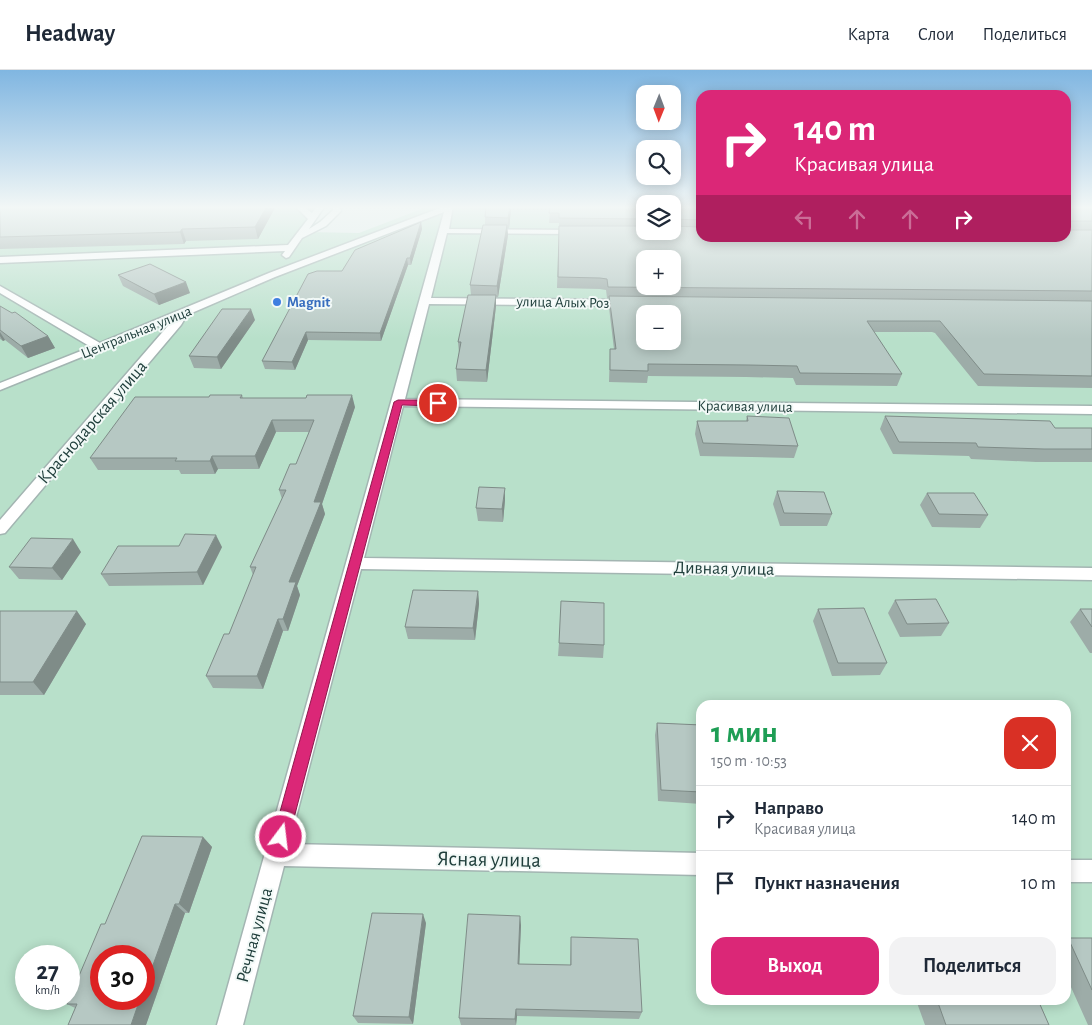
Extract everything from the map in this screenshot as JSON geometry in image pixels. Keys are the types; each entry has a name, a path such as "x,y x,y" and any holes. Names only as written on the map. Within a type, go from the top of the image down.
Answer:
{"street":[{"path":"0,260 228,251"},
{"path":"272,275 288,251"},
{"name":"Центральная улица","path":"0,387 335,251"},
{"name":"Речная улица","path":"230,1025 439,251"},
{"path":"0,289 99,347"},
{"name":"улица Алых Роз","path":"425,301 634,303"},
{"name":"Краснодарская улица","path":"0,529 177,324 183,314"},
{"name":"Красивая улица","path":"398,402 1092,410"},
{"name":"Дивная улица","path":"355,563 1092,574"},
{"name":"Ясная улица","path":"276,855 696,864"},
{"path":"1071,871 1092,871"}],"green space":[{"path":"0,251 636,251 636,295 681,295 681,251 1092,251 1092,1025 0,1025"}],"building":[{"path":"355,251 412,251 410,258 407,258 380,333 306,332 292,362 262,361 308,274 317,271 342,271"},
{"path":"477,251 503,251 497,286 470,285"},
{"path":"559,251 636,251 636,287 608,287 607,279 558,277"},
{"path":"681,251 1092,251 1092,291 681,288"},
{"path":"150,264 186,282 154,294 118,275"},
{"path":"468,295 496,295 486,370 456,369 461,342 458,342"},
{"path":"609,296 1092,301 1092,376 984,374 940,321 867,321 902,374 800,373 797,366 749,365 648,364 648,371 610,370 610,349 616,349"},
{"path":"0,306 12,313 15,312 48,336 21,346 0,330"},
{"path":"222,309 251,309 217,357 189,356"},
{"path":"210,395 242,395 240,398 306,398 307,395 352,395 314,502 321,502 289,582 296,582 283,619 278,619 257,676 206,676 224,634 229,634 256,567 250,567 286,490 279,490 290,464 296,464 314,420 272,420 255,456 212,456 210,461 175,461 177,458 90,458 135,397 209,397"},
{"path":"747,416 789,418 798,446 703,443 697,421 748,421"},
{"path":"885,416 1050,421 1055,428 1092,428 1092,449 978,447 976,443 899,442"},
{"path":"479,487 505,488 502,509 476,508"},
{"path":"777,491 824,492 832,514 784,513"},
{"path":"927,493 974,493 988,515 939,514"},
{"path":"185,534 216,535 197,572 101,574 118,546 179,546"},
{"path":"31,538 73,539 52,568 9,567"},
{"path":"413,590 478,591 473,628 405,627"},
{"path":"936,599 949,623 907,624 895,600"},
{"path":"561,601 604,603 604,645 559,643"},
{"path":"864,608 887,663 838,663 818,609"},
{"path":"1080,609 1092,609 1092,627"},
{"path":"0,611 77,611 33,682 0,682"},
{"path":"657,723 696,725 696,792 661,790"},
{"path":"142,836 203,837 179,904 175,904 155,959 155,945 92,945 101,924 105,924"},
{"path":"372,913 423,914 409,1017 353,1016"},
{"path":"468,914 520,916 518,964 571,965 571,937 638,939 642,1012 516,1009 515,1019 459,1018"},
{"path":"1071,938 1092,938 1092,990 1071,944"},
{"path":"90,950 90,1010 136,1010 131,1025 68,1025 74,1010 80,1010 80,973"},
{"path":"939,1005 1040,1005 1049,1025 946,1025"}],"place":[{"name":"Magnit","path":"277,302"}],"route":[{"path":"281,837 398,402 438,403"}]}
